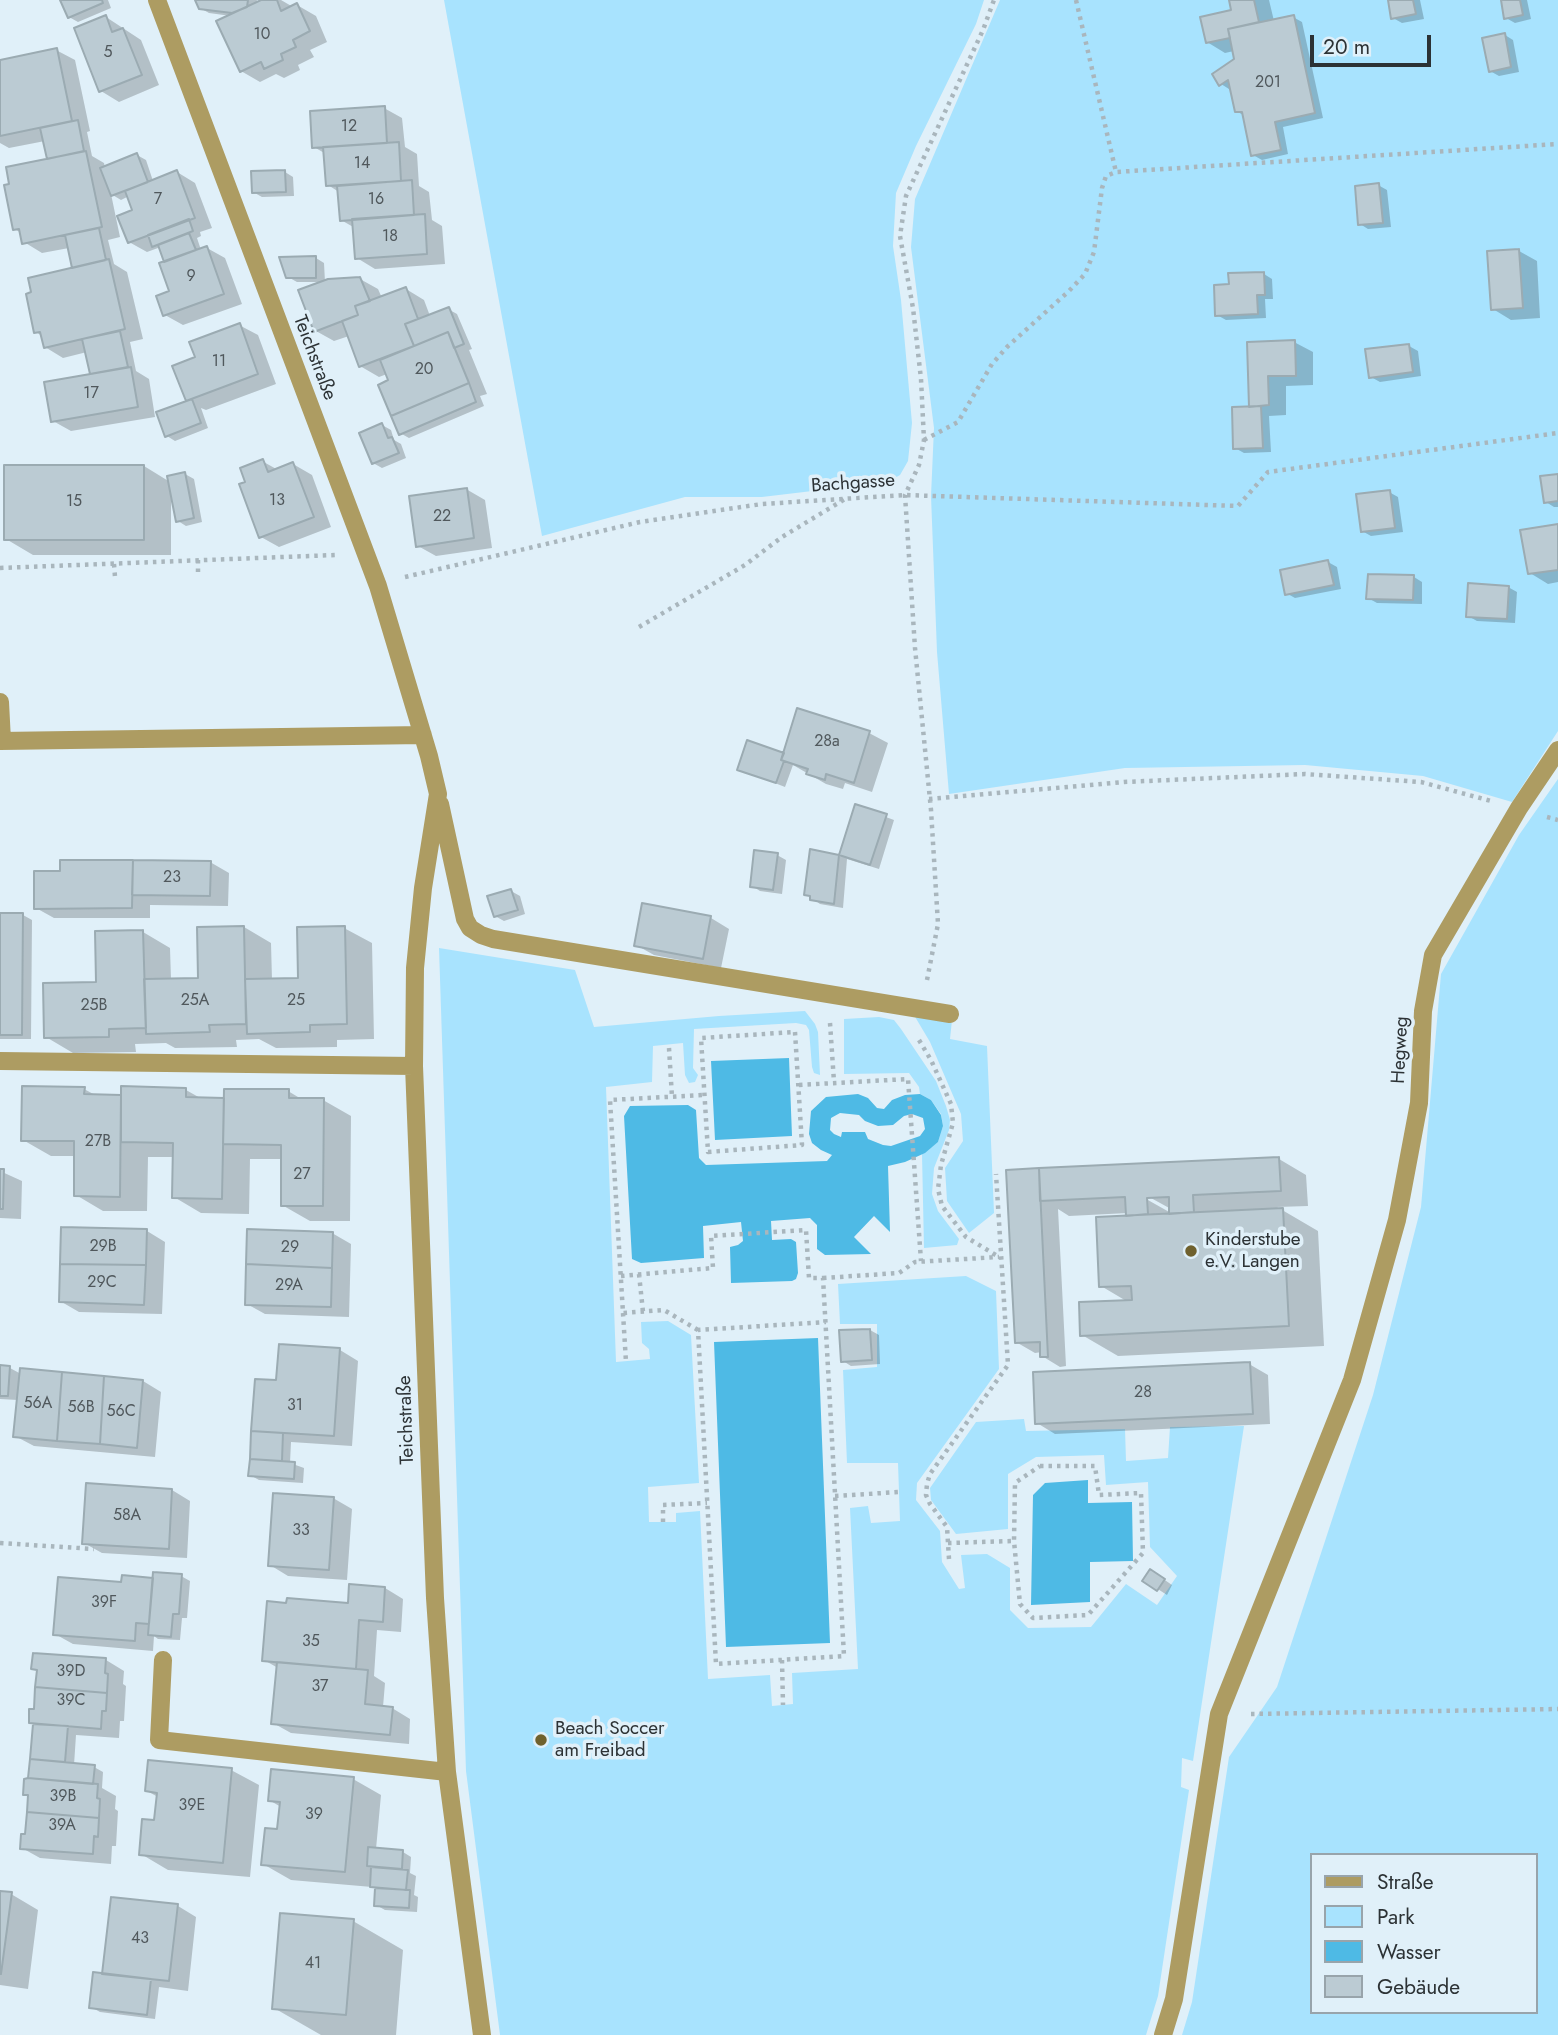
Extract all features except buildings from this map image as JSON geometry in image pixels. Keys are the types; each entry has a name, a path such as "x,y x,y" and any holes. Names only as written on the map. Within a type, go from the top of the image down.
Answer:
{"street":[{"name":"Teichstraße","path":"157,0 377,586 423,735 438,794 415,968 414,1066 435,1598 447,1772 482,2035"},
{"path":"0,702 1,741 423,735"},
{"name":"Hegweg","path":"1163,2035 1174,1999 1219,1714 1352,1380 1397,1220 1419,1103 1423,1011 1433,955 1519,808 1558,750"},
{"path":"438,794 465,919 470,928 481,935 950,1014"},
{"path":"0,1060 414,1066"},
{"path":"163,1660 159,1740 447,1772"}],"path":[{"name":"Bachgasse","path":"377,586 421,572 640,522 762,504 905,495 919,465 924,440 913,308 900,236 905,196 983,30 994,0"},
{"path":"1076,0 1116,172"},
{"path":"924,440 958,422 992,364 1085,274 1094,252 1106,176 1116,172 1558,144"},
{"path":"922,1009 938,924 905,495 1238,506 1268,472 1558,433"},
{"path":"639,627 745,565 782,537 846,499"},
{"path":"0,569 366,555"},
{"path":"198,560 198,577"},
{"path":"114,564 115,576"},
{"path":"929,799 1124,782 1305,774 1421,782 1519,808"},
{"path":"828,994 834,1082"},
{"path":"886,1003 920,1040 951,1104 953,1124 941,1165 938,1189 942,1206 966,1237 1000,1257"},
{"path":"795,1032 799,1085 802,1145 708,1152 701,1038 795,1032"},
{"path":"669,1048 672,1097"},
{"path":"799,1085 908,1079 921,1261"},
{"path":"626,1362 610,1100 704,1095"},
{"path":"949,1559 947,1527 926,1495 930,1474 1008,1365 996,1174"},
{"path":"621,1276 713,1268 711,1236 806,1230 809,1278 899,1273 921,1261 1000,1257"},
{"path":"639,1274 643,1312"},
{"path":"698,1330 716,1664 844,1656 823,1278"},
{"path":"623,1314 664,1310 698,1330 826,1322"},
{"path":"1040,1466 1096,1466 1099,1495 1141,1493 1143,1553 1088,1615 1033,1618 1020,1604 1014,1541 1015,1483 1040,1466"},
{"path":"835,1496 899,1492"},
{"path":"663,1522 663,1505 707,1503"},
{"path":"948,1544 1014,1541"},
{"path":"0,1543 94,1549"},
{"path":"782,1660 783,1704"},
{"path":"1219,1714 1558,1709"}],"green space":[{"path":"444,0 984,0 976,24 896,193 893,246 901,300 912,423 908,461 900,475 888,482 762,497 685,497 542,536"},
{"path":"1000,0 1558,0 1558,731 1512,802 1423,776 1305,765 1125,768 949,794 937,652 931,496 934,428 911,247 915,199"},
{"path":"1558,779 1558,2035 1182,2035 1192,2002 1229,1757 1277,1687 1373,1395 1421,1207 1441,974 1519,835"},
{"path":"439,948 575,970 594,1027 805,1011 818,1032 820,1075 814,1073 812,1067 809,1030 806,1025 796,1023 694,1029 693,1068 698,1075 695,1082 689,1083 685,1075 683,1043 653,1046 652,1082 606,1087 616,1362 650,1359 649,1349 642,1343 641,1322 668,1321 691,1335 699,1483 648,1487 649,1522 676,1522 676,1513 700,1511 708,1679 770,1675 772,1706 793,1704 792,1673 858,1669 850,1508 868,1506 871,1523 900,1521 898,1463 847,1463 843,1370 877,1367 877,1324 840,1324 838,1284 966,1276 996,1291 999,1369 917,1483 916,1500 940,1531 942,1562 959,1589 965,1588 961,1555 987,1554 1010,1568 1010,1610 1028,1628 1091,1627 1126,1584 1157,1605 1177,1576 1150,1547 1148,1482 1106,1485 1104,1455 1036,1457 1008,1474 1008,1529 956,1534 931,1500 930,1488 976,1422 1024,1419 1026,1431 1125,1429 1126,1461 1168,1458 1170,1427 1244,1426 1193,1761 1182,1758 1181,1787 1189,1790 1158,1996 1146,2035 500,2035 466,1771"},
{"path":"911,1010 952,1020 950,1039 987,1046 994,1213 969,1233 947,1201 945,1168 963,1141 961,1114 930,1042"},
{"path":"879,1017 894,1020 901,1029 936,1081 946,1106 950,1120 949,1130 934,1168 932,1194 938,1211 959,1239 957,1245 924,1248 922,1154 938,1142 943,1126 941,1114 931,1100 920,1094 919,1087 909,1073 844,1074 844,1019"}],"water":[{"path":"789,1058 792,1136 715,1140 711,1061"},
{"path":"858,1094 868,1098 877,1108 884,1109 892,1100 905,1095 920,1094 931,1100 941,1115 943,1126 938,1142 925,1153 888,1166 890,1232 874,1216 854,1237 871,1254 825,1255 817,1249 817,1225 810,1218 771,1221 772,1240 791,1239 796,1242 798,1273 792,1281 731,1283 730,1247 743,1241 741,1222 703,1226 704,1258 641,1263 632,1259 624,1116 630,1106 688,1105 696,1110 699,1158 706,1165 827,1161 832,1155 812,1143 809,1134 811,1111 826,1097","holes":["840,1113 859,1115 865,1121 878,1126 893,1125 904,1116 912,1114 923,1118 925,1129 920,1136 891,1146 868,1139 865,1132 842,1132 841,1137 830,1130 831,1118"]},
{"path":"818,1338 830,1643 726,1647 714,1342"},
{"path":"1088,1480 1088,1503 1132,1502 1133,1561 1090,1562 1090,1602 1031,1605 1033,1495 1045,1483"}],"place":[{"name":"Kinderstube e.V. Langen","path":"1191,1251"},
{"name":"Beach Soccer am Freibad","path":"541,1740"}]}
